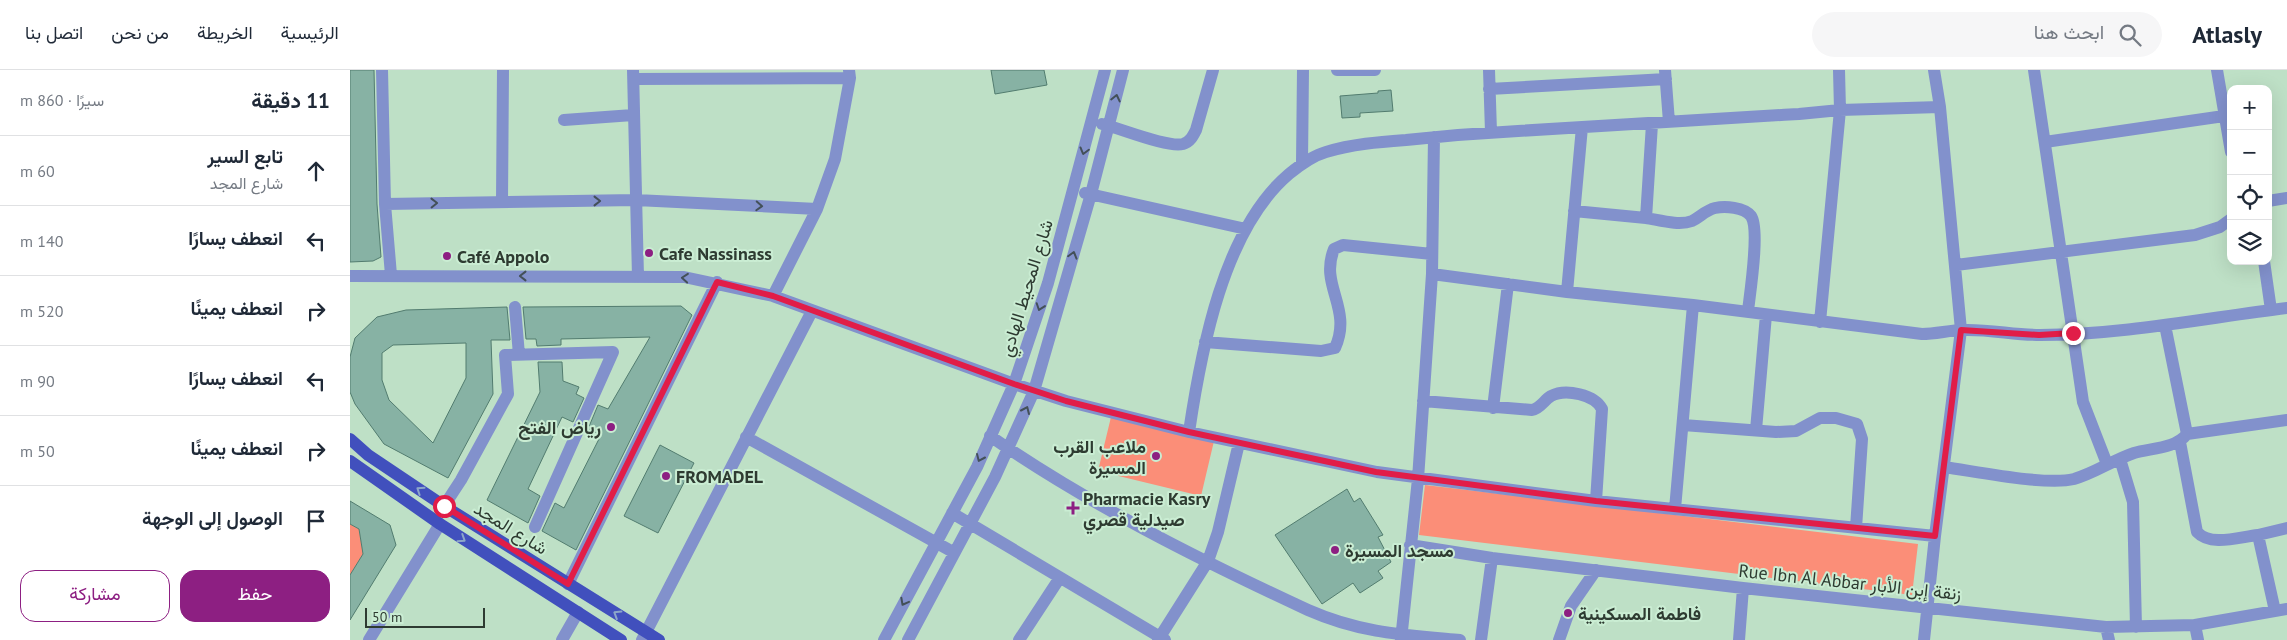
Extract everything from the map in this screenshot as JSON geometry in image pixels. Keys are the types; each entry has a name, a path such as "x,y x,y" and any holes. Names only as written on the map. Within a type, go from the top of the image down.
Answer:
{"main road":[{"name":"شارع المجد","path":"350,439 368,455 444,506 568,584 644,636 659,640"},
{"name":"شارع المجد","path":"350,461 440,524 621,640"}],"street":[{"path":"382,70 385,204 391,275"},
{"path":"502,201 503,70"},
{"name":"شارع المحيط الهادي","path":"884,640 952,513 1014,384 1048,283 1105,70"},
{"name":"شارع المحيط الهادي","path":"908,640 1008,448 1034,391 1110,126 1123,70"},
{"path":"1092,121 1156,140 1184,144 1192,139 1196,130 1213,70"},
{"path":"1302,163 1303,70"},
{"path":"1337,70 1375,70"},
{"path":"1489,70 1491,132"},
{"path":"1820,322 1840,110 1839,70"},
{"path":"1924,640 1961,330 1940,107 1934,70"},
{"path":"2034,70 2083,402 2107,464"},
{"path":"2217,70 2227,131"},
{"path":"638,277 633,74 849,74 835,159 817,210 773,296"},
{"path":"1489,89 1665,75 1670,122"},
{"path":"1189,432 1198,372 1205,342 1215,305 1234,252 1246,229 1277,187 1302,163 1324,153 1350,146 1491,132 1652,124 1840,110 1940,107"},
{"path":"564,120 633,116"},
{"path":"2045,142 2224,116"},
{"path":"1646,218 1652,124"},
{"path":"1566,292 1582,127"},
{"path":"1401,637 1418,479 1432,274 1434,137"},
{"path":"1074,191 1246,229"},
{"path":"2272,200 2287,198"},
{"path":"385,204 636,200 817,210"},
{"path":"1574,212 1690,222 1713,208 1726,207 1742,210 1751,216 1755,225 1748,311"},
{"path":"1956,265 2195,235 2220,227 2230,220"},
{"path":"1205,342 1321,351 1334,348 1339,339 1341,316 1329,276 1329,262 1334,249 1343,245 1432,254"},
{"path":"2265,265 2271,310"},
{"path":"1432,274 1566,292 1748,311 1922,334 1938,334 1961,330 2039,335 2073,333 2165,325 2287,308"},
{"path":"350,276 684,277 717,282 773,296 1034,391 1189,432 1239,443 1418,479 1596,501 1935,536"},
{"path":"568,584 717,282"},
{"path":"1493,408 1508,284"},
{"path":"1675,509 1693,305"},
{"path":"515,307 519,355"},
{"path":"644,636 812,311"},
{"path":"1756,430 1766,314"},
{"path":"2165,325 2184,438 2196,532 2202,537 2211,540 2258,535 2287,528"},
{"path":"444,506 461,480 508,394 505,355 613,352 535,527"},
{"path":"1423,401 1532,410 1538,409 1550,397 1562,394 1585,396 1599,403 1602,409 1602,422 1596,501"},
{"path":"1682,425 1796,431 1820,418 1841,418 1857,424 1862,439 1856,528"},
{"path":"1944,467 2052,480 2072,479 2091,473 2120,459 2184,438 2287,420"},
{"path":"990,436 1042,470 1120,515 1208,561 1333,621 1360,629 1401,637 1460,640"},
{"path":"746,437 953,552"},
{"path":"952,513 1161,639 1208,561 1218,532 1239,443"},
{"path":"2120,459 2133,502 2136,627"},
{"path":"369,640 440,524"},
{"path":"2258,535 2281,610"},
{"name":"Rue Ibn Al Abbar زنقة إبن الأبار","path":"1410,544 1492,558 1743,588 2106,627 2195,625 2281,610"},
{"path":"1481,640 1492,558"},
{"path":"1558,640 1571,606 1596,570"},
{"path":"1019,640 1059,579"},
{"path":"1739,640 1743,588"},
{"path":"562,640 578,612"},
{"path":"2195,625 2198,640"},
{"path":"2106,627 2108,640"}],"shaded area":[{"name":"ملاعب القرب المسيرة","path":"1111,417 1214,441 1201,496 1098,471"},
{"path":"1425,485 1918,544 1912,595 1419,535"},
{"path":"350,524 359,529 363,554 350,575"}],"building":[{"path":"350,70 374,70 377,204 381,257 373,261 350,262"},
{"path":"991,70 1044,70 1047,85 995,94"},
{"path":"1391,90 1393,111 1360,113 1360,117 1342,118 1340,96"},
{"path":"681,306 692,315 576,550 542,531 555,503 564,508 601,435 588,429 598,405 608,409 650,337 561,339 561,345 537,346 536,339 526,339 523,307"},
{"path":"507,307 510,340 491,340 493,394 448,478 384,444 355,404 350,392 350,357 355,338 377,317 406,310","holes":["466,343 466,378 433,443 389,400 382,380 382,353 393,345"]},
{"path":"538,362 562,362 563,381 579,387 576,394 584,398 573,422 562,417 528,489 540,496 528,523 487,500 540,392"},
{"name":"FROMADEL","path":"660,445 694,463 658,533 624,516"},
{"name":"مسجد المسيرة","path":"1347,489 1354,502 1360,498 1383,535 1378,537 1391,562 1378,571 1383,578 1360,593 1353,583 1322,604 1275,535"},
{"path":"350,501 390,525 396,545 350,620 350,575 363,554 359,529 350,524"}],"place":[{"name":"Cafe Nassinass","path":"649,253"},
{"name":"Café Appolo","path":"447,256"},
{"name":"رياض الفتح","path":"611,427"},
{"name":"ملاعب القرب المسيرة","path":"1156,456"},
{"name":"FROMADEL","path":"666,476"},
{"name":"Pharmacie Kasry صيدلية قصري","path":"1073,508"},
{"name":"مسجد المسيرة","path":"1335,550"},
{"name":"فاطمة المسكينية","path":"1568,613"}],"route":[{"path":"444,506 568,584 717,282 773,296 1014,384 1066,401 1189,432 1342,465 1418,479 1596,501 1935,536 1961,330 2039,335 2073,333"}]}
